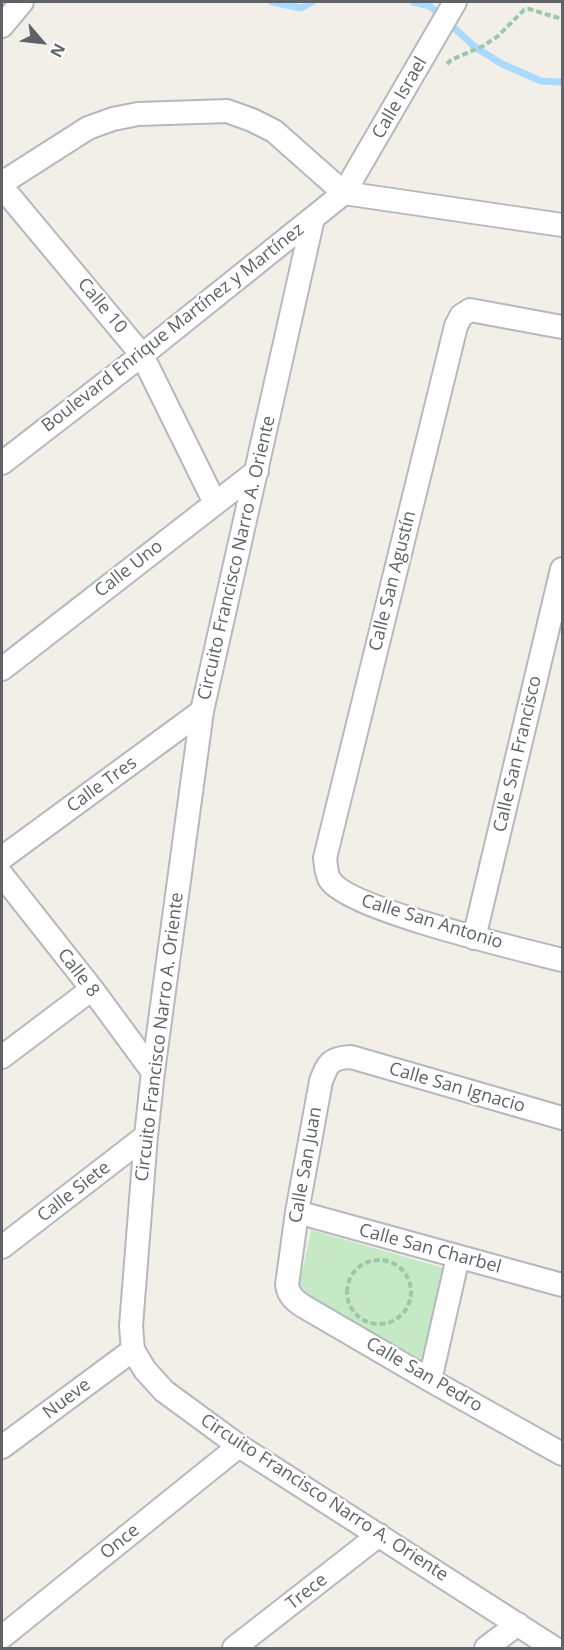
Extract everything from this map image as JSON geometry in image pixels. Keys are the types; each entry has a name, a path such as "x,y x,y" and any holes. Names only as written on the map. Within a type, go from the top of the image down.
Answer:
{"street":[{"path":"2,26 22,2"},
{"name":"Calle Israel","path":"344,193 455,2"},
{"path":"2,185 88,128 113,119 138,114 227,111 274,131 344,193 562,225"},
{"name":"Calle 10","path":"2,185 142,355 215,502"},
{"name":"Boulevard Enrique Martínez y Martínez","path":"2,463 142,355 344,193"},
{"name":"Circuito Francisco Narro A. Oriente","path":"313,218 202,711 146,1136 131,1326 133,1350 145,1370 164,1390 239,1446 554,1648"},
{"name":"Calle San Agustín","path":"325,858 456,326 461,316 470,310 562,327"},
{"name":"Calle Uno","path":"2,669 257,471"},
{"name":"Calle San Francisco","path":"474,938 562,569"},
{"name":"Calle Tres","path":"2,858 202,711"},
{"name":"Calle San Antonio","path":"325,858 329,879 340,890 358,900 474,938 562,960"},
{"name":"Calle 8","path":"2,875 92,989 153,1072"},
{"path":"2,1057 92,989"},
{"name":"Calle San Ignacio","path":"351,1057 562,1118"},
{"name":"Calle San Juan","path":"288,1292 297,1212 321,1081 327,1065 337,1058 351,1057"},
{"name":"Calle Siete","path":"2,1247 146,1136"},
{"name":"Calle San Charbel","path":"297,1212 562,1285"},
{"path":"430,1380 458,1257"},
{"name":"Calle San Pedro","path":"288,1292 303,1306 430,1380 557,1445"},
{"name":"Nueve","path":"2,1447 133,1350"},
{"name":"Once","path":"2,1637 239,1446"},
{"name":"Trece","path":"234,1648 380,1535"},
{"path":"486,1648 518,1624"}],"path":[{"path":"446,66 451,60 490,41 524,10 529,9 562,20"},
{"path":"377,1259 387,1260 397,1265 405,1272 410,1282 411,1293 404,1312 395,1320 385,1323 374,1324 364,1321 350,1306 347,1296 347,1286 351,1276 367,1262 377,1259"}],"green space":[{"path":"311,1230 447,1269 426,1362 298,1291"}],"waterway":[{"path":"272,2 301,8 312,2"},
{"path":"413,2 430,6 475,47 502,64 541,81 562,82"}]}
